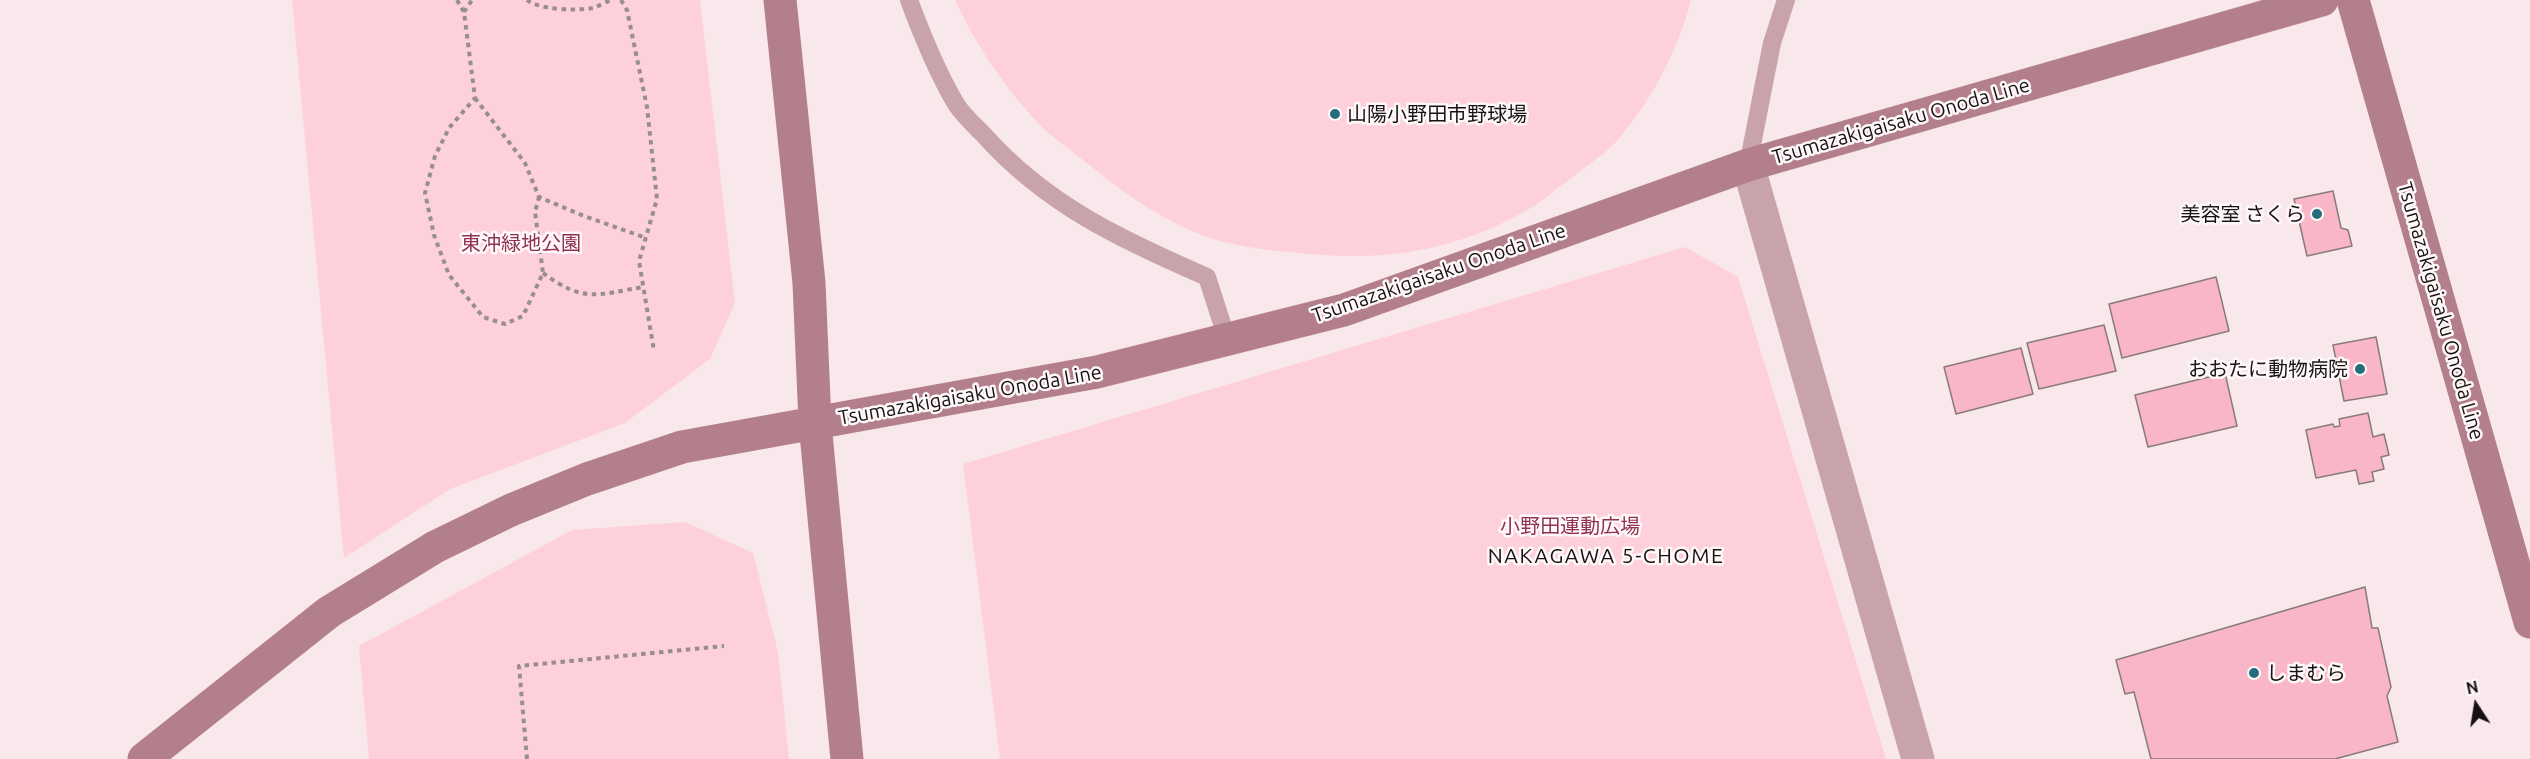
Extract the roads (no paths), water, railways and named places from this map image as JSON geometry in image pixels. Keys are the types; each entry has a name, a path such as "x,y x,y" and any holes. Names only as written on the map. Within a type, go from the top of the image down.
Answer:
{"main road":[{"name":"Tsumazakigaisaku Onoda Line","path":"780,0 809,283 815,423 1097,372 1344,310 1748,165 2322,0"},
{"name":"Tsumazakigaisaku Onoda Line","path":"2353,0 2530,622"},
{"path":"144,759 329,612 435,547 511,510 587,478 639,461 682,447 815,423 847,759"}],"street":[{"path":"1748,165 1918,759"}],"lane":[{"path":"909,0 918,25 957,105 1009,163 1073,212 1142,249 1207,278 1227,339"},
{"path":"1748,165 1772,43 1786,0"}],"place":[{"name":"山陽小野田市野球場","path":"1335,114"},
{"name":"美容室 さくら","path":"2317,214"},
{"name":"おおたに動物病院","path":"2360,369"},
{"name":"しまむら","path":"2254,673"}],"district":[{"name":"NAKAGAWA 5-CHOME","path":"1606,556"}],"park label":[{"name":"東沖緑地公園","path":"521,243"},
{"name":"小野田運動広場","path":"1570,526"}]}
